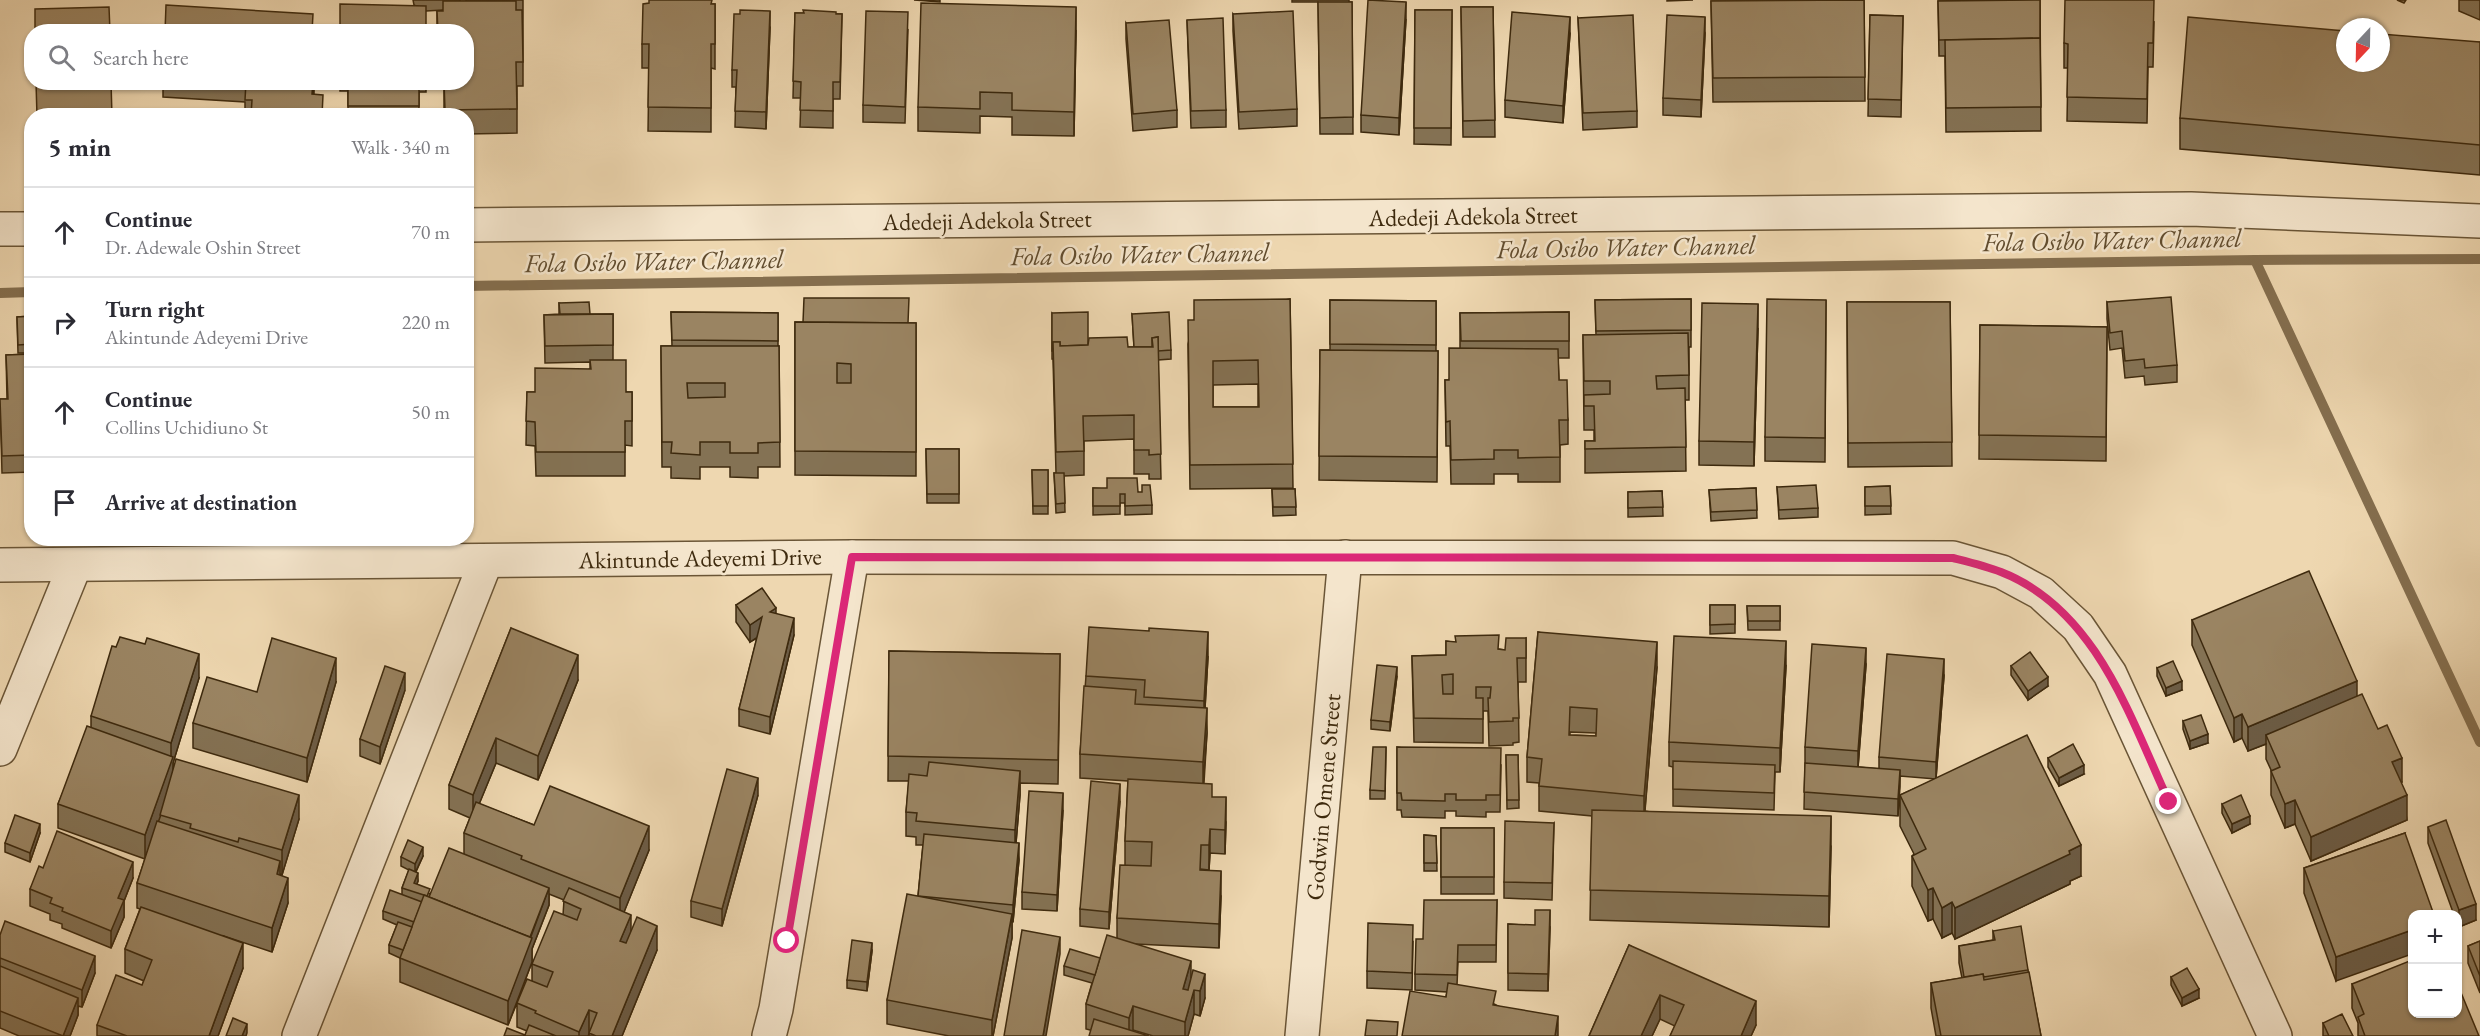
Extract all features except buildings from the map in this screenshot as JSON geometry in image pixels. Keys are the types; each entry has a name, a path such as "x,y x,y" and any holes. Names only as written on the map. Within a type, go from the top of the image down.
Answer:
{"street":[{"name":"Adedeji Adekola Street","path":"474,225 2191,209 2480,221"},
{"path":"0,229 24,229"},
{"path":"769,1036 776,1009 852,557"},
{"name":"Akintunde Adeyemi Drive","path":"0,565 852,557 1953,558 2002,572 2041,593 2078,627 2110,674 2276,1036"},
{"name":"Godwin Omene Street","path":"1302,1036 1345,557"},
{"path":"298,1036 486,561"},
{"path":"0,749 75,565"}],"waterway":[{"path":"2255,260 2480,259"},
{"name":"Fola Osibo Water Channel","path":"474,286 2255,260 2480,742"},
{"name":"Fola Osibo Water Channel","path":"0,293 24,292"}],"route":[{"path":"787,941 852,557 1953,558 2002,572 2041,593 2078,627 2110,674 2169,802"}]}
